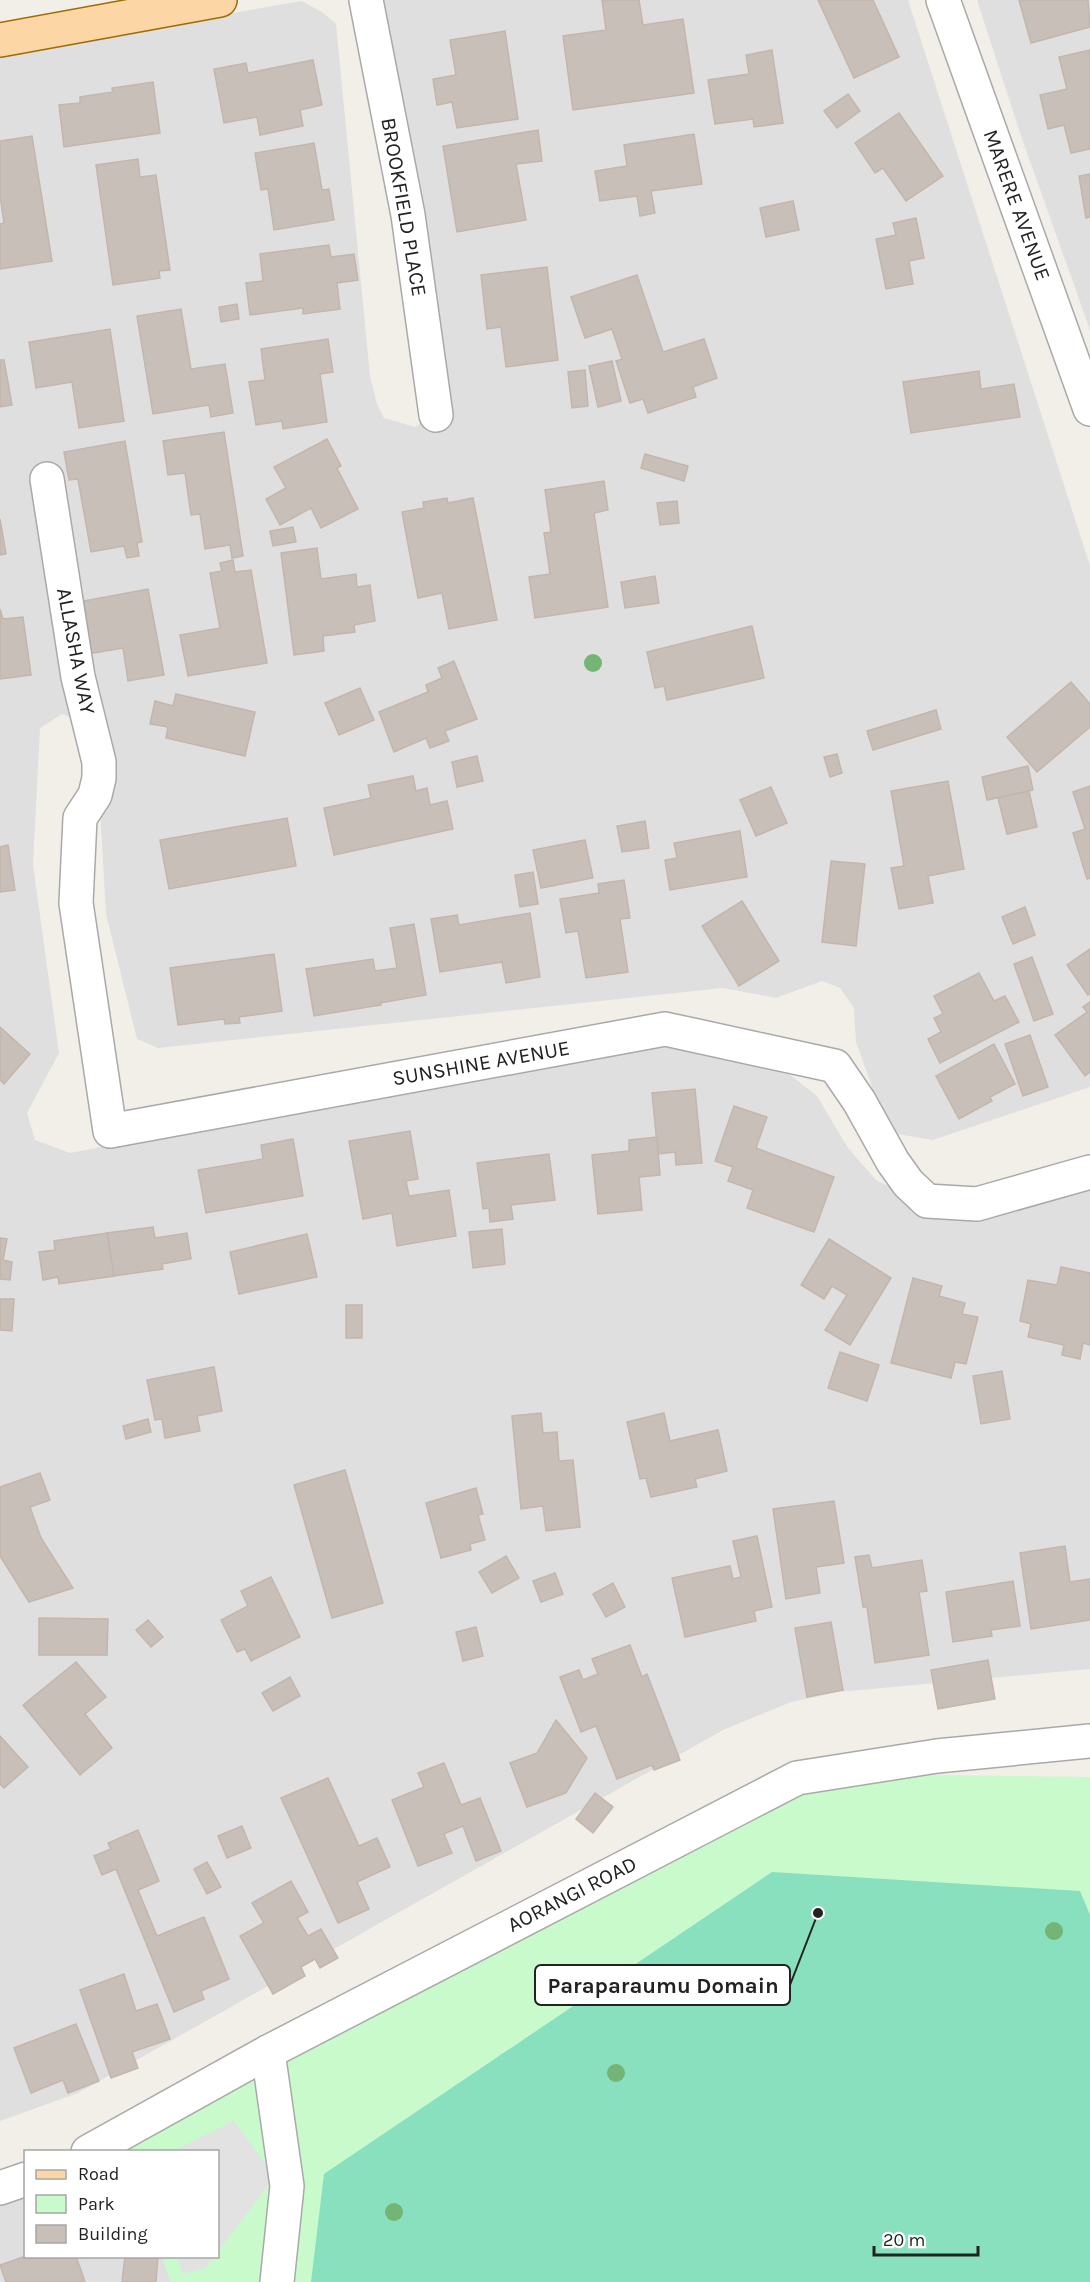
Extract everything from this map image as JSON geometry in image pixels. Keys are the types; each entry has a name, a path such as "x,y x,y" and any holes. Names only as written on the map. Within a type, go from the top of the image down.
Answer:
{"main road":[{"path":"0,40 220,0"}],"street":[{"name":"BROOKFIELD PLACE","path":"366,0 408,215 436,416"},
{"name":"MARERE AVENUE","path":"943,0 1090,409"},
{"name":"ALLASHA WAY","path":"47,479 78,677 99,762 99,778 94,795 80,818"},
{"name":"SUNSHINE AVENUE","path":"80,818 76,903 110,1131 665,1029 835,1066 859,1101 893,1162 908,1183 927,1201 977,1204 1090,1172"},
{"name":"AORANGI ROAD","path":"90,2150 268,2052 797,1778 937,1756 1090,1741"},
{"path":"268,2052 287,2186 277,2282"},
{"path":"0,2188 24,2180"}],"shaded area":[{"path":"385,0 908,0 1090,566 1090,1087 933,1140 897,1134 879,1106 856,1042 854,1008 840,988 822,981 776,998 723,988 158,1048 137,1039 106,914 98,773 78,721 62,714 40,728 33,865 59,1053 27,1113 35,1140 70,1153 653,1041 790,1075 817,1096 848,1148 876,1180 912,1197 949,1192 1090,1161 1090,1669 839,1692 791,1702 723,1730 78,2093 0,2121 0,54 301,1 322,12 336,24 370,376 377,404 384,418 415,427 437,412 380,12"},
{"path":"977,0 1090,0 1090,330 1021,136"},
{"path":"234,2121 275,2177 219,2250 219,2150 175,2150"},
{"path":"24,2179 24,2258 162,2258 171,2282 0,2282 0,2189"},
{"path":"178,2258 213,2258 205,2268 183,2274"}],"green space":[{"path":"793,1773 1090,1777 1090,2282 171,2282 162,2258 219,2258 219,2150 124,2150 121,2142"},
{"path":"772,1872 1080,1891 1090,1915 1090,2282 311,2282 324,2174"}],"building":[{"path":"602,0 639,0 643,25 683,19 694,93 573,110 563,36 606,30"},
{"path":"818,0 873,0 899,57 854,78"},
{"path":"1019,0 1088,0 1090,27 1031,43"},
{"path":"505,31 518,119 457,128 452,102 437,105 433,79 456,75 450,40"},
{"path":"772,50 783,123 754,127 753,119 715,124 708,80 749,74 746,55"},
{"path":"1090,50 1090,149 1071,153 1064,125 1048,129 1040,95 1067,89 1059,57"},
{"path":"313,60 322,105 300,110 303,126 260,135 257,117 224,123 214,69 246,63 248,73"},
{"path":"153,82 160,133 64,147 59,105 80,103 80,97 113,92 112,88"},
{"path":"848,94 860,111 837,128 824,111"},
{"path":"899,113 943,176 906,201 883,168 875,173 855,143"},
{"path":"538,130 542,161 516,164 526,220 457,232 443,146"},
{"path":"694,134 702,184 651,191 655,213 640,216 637,196 600,201 595,171 627,166 624,145"},
{"path":"32,136 52,261 0,269 0,224 4,223 0,196 0,141"},
{"path":"314,143 322,190 329,189 334,220 274,230 268,189 261,190 255,153"},
{"path":"138,159 140,177 156,175 170,270 159,271 160,278 113,285 96,165"},
{"path":"1090,174 1090,217 1086,218 1079,176"},
{"path":"793,201 799,230 766,237 760,208"},
{"path":"916,218 924,258 909,261 913,284 886,289 876,239 896,235 893,223"},
{"path":"329,245 331,257 354,254 358,280 337,283 340,309 303,314 303,308 250,315 246,283 263,281 260,254"},
{"path":"547,267 558,360 506,367 501,327 487,329 481,275"},
{"path":"637,275 663,352 704,339 717,378 693,387 696,397 648,413 643,399 630,403 616,361 622,359 612,329 585,338 571,297"},
{"path":"237,304 239,319 221,322 219,307"},
{"path":"181,309 191,369 225,364 233,413 211,417 209,405 153,414 137,316"},
{"path":"110,329 124,421 79,428 72,382 36,388 29,342"},
{"path":"328,339 333,372 320,374 327,422 283,429 282,421 256,425 249,382 265,380 261,349"},
{"path":"0,360 4,360 12,405 0,407"},
{"path":"612,361 621,401 598,407 589,366"},
{"path":"585,370 588,406 572,408 568,372"},
{"path":"979,371 981,389 1014,384 1020,417 911,433 903,382"},
{"path":"224,432 243,556 232,558 230,545 205,549 200,514 191,515 185,473 168,475 163,441"},
{"path":"327,439 341,466 337,468 358,509 321,528 311,508 280,525 266,499 286,488 274,467"},
{"path":"125,441 142,542 137,543 139,556 127,558 124,546 91,552 78,479 69,480 64,452"},
{"path":"645,454 688,466 684,481 641,468"},
{"path":"604,481 608,510 594,513 608,607 535,618 529,577 550,574 544,533 551,532 545,490"},
{"path":"447,498 448,503 473,498 497,620 449,629 442,593 418,598 402,512 424,508 423,502"},
{"path":"677,501 679,523 660,525 657,503"},
{"path":"0,519 6,554 0,555"},
{"path":"293,527 296,542 273,546 270,531"},
{"path":"317,548 321,579 356,574 357,587 370,585 375,621 354,625 355,632 323,636 324,651 294,655 281,553"},
{"path":"233,560 235,572 251,570 267,663 188,676 180,635 220,628 210,573 222,571 220,563"},
{"path":"655,576 659,603 625,608 621,582"},
{"path":"148,589 164,675 128,681 123,648 88,654 78,602"},
{"path":"0,609 3,619 23,617 31,675 0,679"},
{"path":"752,626 764,678 667,700 664,686 655,688 647,652"},
{"path":"454,661 477,719 445,731 449,741 430,748 426,738 394,752 379,712 428,692 426,685 442,678 438,668"},
{"path":"1071,682 1090,704 1090,727 1037,772 1007,737"},
{"path":"360,688 374,720 339,735 325,703"},
{"path":"176,694 255,712 245,756 166,738 168,727 150,724 155,701 173,706"},
{"path":"936,710 941,729 873,750 867,731"},
{"path":"837,754 842,773 830,777 824,757"},
{"path":"477,756 483,781 457,787 452,762"},
{"path":"1028,766 1033,790 987,800 982,777"},
{"path":"413,776 416,791 427,788 430,805 447,801 453,829 334,855 324,808 371,798 368,785"},
{"path":"948,781 964,869 928,876 933,903 899,909 891,868 904,866 891,791"},
{"path":"1090,786 1090,878 1087,879 1073,833 1085,829 1073,792"},
{"path":"771,787 787,823 756,836 740,800"},
{"path":"1029,791 1037,827 1007,834 998,798"},
{"path":"287,818 296,866 169,889 160,840"},
{"path":"645,821 649,848 622,852 617,826"},
{"path":"740,831 747,877 670,890 665,860 677,858 674,843"},
{"path":"585,840 593,878 541,888 533,850"},
{"path":"8,845 15,890 0,892 0,847"},
{"path":"831,861 865,864 856,946 822,942"},
{"path":"533,872 538,904 520,907 515,875"},
{"path":"624,880 630,918 620,919 628,972 586,978 578,931 566,933 560,899 599,893 598,884"},
{"path":"742,901 779,961 739,986 702,926"},
{"path":"1025,907 1035,935 1013,944 1002,917"},
{"path":"530,913 540,977 506,983 502,962 440,972 431,919 457,915 459,925"},
{"path":"414,924 426,995 314,1016 306,969 373,959 375,971 397,968 390,928"},
{"path":"1090,949 1090,993 1088,995 1067,965"},
{"path":"274,954 282,1011 239,1017 240,1023 225,1024 224,1019 178,1025 170,968"},
{"path":"1032,957 1053,1014 1034,1021 1014,964"},
{"path":"979,973 994,1001 1005,996 1019,1022 940,1063 928,1039 941,1032 934,1018 943,1014 934,996"},
{"path":"1090,1002 1090,1072 1085,1076 1055,1035 1087,1012 1083,1007"},
{"path":"0,1027 30,1054 4,1084 0,1080"},
{"path":"1030,1035 1048,1087 1023,1096 1005,1044"},
{"path":"994,1044 1015,1084 990,1097 992,1101 959,1119 936,1076"},
{"path":"695,1089 702,1163 676,1165 675,1152 658,1154 652,1093"},
{"path":"734,1106 767,1117 756,1148 834,1177 814,1232 747,1208 753,1190 728,1181 733,1167 715,1161"},
{"path":"410,1131 418,1179 406,1181 409,1196 449,1190 456,1236 397,1246 392,1213 363,1219 349,1141"},
{"path":"657,1137 660,1175 639,1177 642,1210 598,1214 592,1155 629,1151 629,1140"},
{"path":"293,1139 303,1196 206,1213 198,1170 263,1159 261,1145"},
{"path":"549,1154 555,1200 511,1205 513,1219 490,1222 489,1208 483,1209 477,1163"},
{"path":"153,1227 155,1238 187,1233 191,1259 162,1264 163,1269 114,1276 107,1233"},
{"path":"502,1229 505,1264 473,1268 469,1232"},
{"path":"107,1233 114,1276 59,1284 58,1277 43,1280 39,1252 55,1250 54,1241"},
{"path":"307,1234 317,1277 239,1294 230,1252"},
{"path":"0,1238 7,1239 3,1260 12,1262 10,1280 0,1279"},
{"path":"829,1239 891,1278 850,1345 825,1330 847,1295 832,1286 824,1299 801,1285"},
{"path":"1061,1267 1090,1273 1090,1345 1083,1343 1080,1359 1062,1355 1064,1345 1028,1337 1031,1324 1020,1321 1028,1280 1057,1285"},
{"path":"913,1278 942,1286 939,1296 965,1303 962,1314 978,1317 966,1364 955,1362 951,1378 891,1363"},
{"path":"0,1299 14,1299 12,1331 0,1330"},
{"path":"346,1305 362,1305 362,1338 346,1338"},
{"path":"840,1352 879,1365 867,1401 828,1388"},
{"path":"214,1367 222,1411 197,1416 200,1431 165,1438 162,1419 155,1420 147,1380"},
{"path":"1002,1371 1010,1419 981,1424 973,1376"},
{"path":"541,1413 543,1433 557,1432 559,1461 573,1460 580,1527 546,1531 543,1506 521,1509 512,1416"},
{"path":"664,1413 670,1441 718,1430 727,1471 695,1479 697,1487 651,1497 646,1478 640,1479 627,1422"},
{"path":"148,1419 151,1432 126,1439 123,1426"},
{"path":"345,1470 383,1603 332,1618 294,1485"},
{"path":"40,1473 50,1500 30,1507 41,1538 73,1588 29,1602 0,1556 0,1487"},
{"path":"476,1488 483,1514 478,1515 485,1540 470,1544 471,1550 441,1558 426,1503"},
{"path":"834,1501 844,1563 816,1567 820,1593 786,1599 773,1509"},
{"path":"757,1536 772,1607 754,1611 756,1621 685,1637 672,1578 730,1566 733,1579 741,1577 733,1541"},
{"path":"1065,1546 1070,1582 1090,1579 1090,1620 1031,1629 1020,1553"},
{"path":"869,1555 872,1568 922,1560 927,1591 919,1592 929,1655 875,1663 867,1607 863,1607 855,1557"},
{"path":"506,1556 519,1578 492,1593 479,1572"},
{"path":"555,1573 563,1594 541,1602 533,1581"},
{"path":"271,1577 300,1637 251,1661 245,1649 237,1652 221,1620 248,1606 241,1591"},
{"path":"1013,1581 1020,1626 991,1630 992,1636 953,1642 946,1592"},
{"path":"613,1583 625,1607 606,1617 593,1594"},
{"path":"39,1618 108,1619 107,1655 39,1655"},
{"path":"148,1620 163,1637 151,1647 136,1630"},
{"path":"831,1622 843,1690 807,1697 795,1628"},
{"path":"476,1627 483,1656 463,1661 456,1632"},
{"path":"630,1645 642,1677 647,1674 680,1760 654,1770 652,1765 617,1779 596,1726 581,1732 560,1677 579,1670 583,1680 598,1674 592,1659"},
{"path":"988,1660 995,1699 938,1709 931,1670"},
{"path":"76,1662 106,1697 85,1714 112,1748 80,1775 23,1705"},
{"path":"290,1677 300,1696 273,1711 262,1693"},
{"path":"556,1720 587,1758 566,1793 527,1807 510,1763 537,1753"},
{"path":"0,1736 28,1767 4,1788 0,1784"},
{"path":"444,1763 461,1805 480,1798 501,1851 476,1861 463,1826 444,1834 452,1853 418,1866 392,1800 424,1787 418,1773"},
{"path":"328,1778 359,1846 377,1838 390,1867 357,1882 369,1909 338,1923 281,1798"},
{"path":"595,1793 613,1807 593,1833 576,1819"},
{"path":"242,1826 251,1848 227,1858 218,1836"},
{"path":"138,1830 159,1881 138,1890 157,1936 204,1917 229,1979 201,1991 204,1999 174,2012 116,1869 102,1875 94,1856 111,1849 108,1843"},
{"path":"207,1862 221,1887 207,1894 194,1869"},
{"path":"291,1881 308,1912 297,1918 308,1936 321,1929 338,1958 320,1968 315,1959 301,1967 305,1976 273,1994 240,1936 264,1923 252,1903"},
{"path":"124,1974 136,2011 157,2004 170,2039 132,2052 138,2068 111,2078 80,1990"},
{"path":"76,2024 99,2081 68,2093 63,2080 31,2093 14,2048"},
{"path":"24,2257 77,2258 85,2282 6,2282 0,2265"},
{"path":"125,2258 158,2258 156,2282 122,2282"}],"place":[{"name":"Paraparaumu Domain","path":"818,1913"}]}
